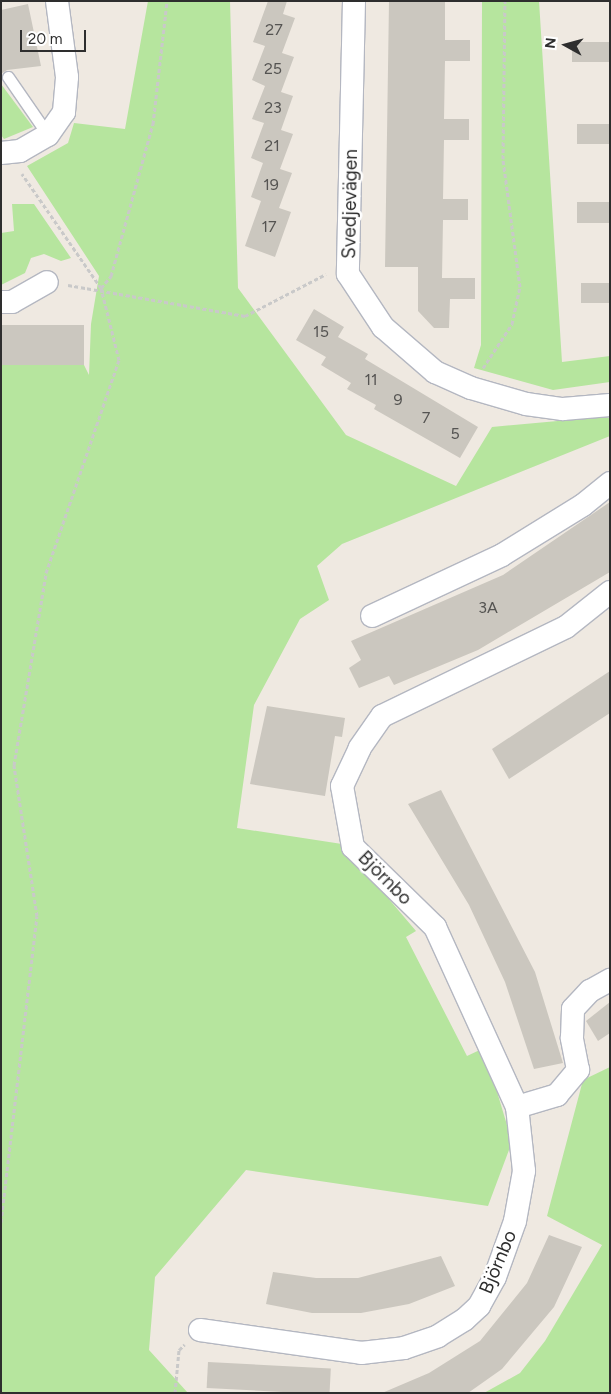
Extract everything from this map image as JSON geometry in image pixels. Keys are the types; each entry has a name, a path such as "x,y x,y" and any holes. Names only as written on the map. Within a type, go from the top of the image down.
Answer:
{"street":[{"path":"4,153 20,151 48,135 64,112 67,77 57,1"},
{"name":"Svedjevägen","path":"354,1 348,274 382,327 435,372 470,388 526,404 563,408 610,405"},
{"path":"1,302 12,302 47,282"},
{"path":"372,616 502,554 583,505 610,483"},
{"name":"Björnbo","path":"200,1330 361,1353 404,1348 438,1336 464,1320 480,1306 495,1277 515,1221 524,1171 517,1107 435,927 353,846 342,786 360,748 382,716 566,627 610,592"},
{"path":"517,1107 557,1095 578,1070 572,1038 573,1009 590,991 610,980"}],"lane":[{"path":"8,76 48,135"}],"path":[{"path":"101,288 111,276 153,124 167,1"},
{"path":"470,388 512,324 520,287 504,159 505,1"},
{"path":"1,1222 37,916 14,764 46,573 119,360 101,288 4,153"},
{"path":"47,282 101,288 245,316 348,261"},
{"path":"175,1393 179,1350 200,1330"}],"green space":[{"path":"148,1 230,1 238,288 346,435 456,486 492,427 602,417 610,418 610,436 342,544 317,566 329,600 300,619 254,705 237,828 342,844 416,931 406,937 467,1056 484,1048 512,1142 488,1206 246,1170 155,1277 149,1350 188,1393 1,1393 1,365 84,365 89,375 91,324 99,276 27,166 68,143 74,123 125,129"},
{"path":"482,1 539,1 562,362 610,356 610,382 553,390 474,368 481,345"},
{"path":"1,84 33,127 4,139 1,135"},
{"path":"12,204 34,204 71,258 61,261 44,254 31,258 25,273 1,285 1,233 14,231"},
{"path":"610,1067 610,1393 484,1393 520,1373 545,1341 602,1245 547,1216 583,1080"}],"building":[{"path":"268,1 287,1 283,14 295,18 282,53 294,57 281,92 293,96 281,130 293,134 280,169 292,173 279,208 291,212 275,257 245,246 261,201 251,197 263,163 251,158 264,123 252,119 265,86 252,80 265,46 253,42"},
{"path":"389,1 445,1 445,40 470,40 470,61 445,61 444,119 469,119 469,140 444,140 443,199 468,199 468,220 443,220 442,278 475,278 475,299 450,299 449,328 434,328 418,311 418,267 385,267"},
{"path":"28,4 41,66 7,70 1,74 1,10"},
{"path":"572,42 610,42 610,62 572,62"},
{"path":"577,124 610,124 610,144 577,144"},
{"path":"577,202 610,202 610,223 577,223"},
{"path":"581,283 610,283 610,303 581,303"},
{"path":"314,309 344,327 338,337 368,354 365,359 478,427 460,458 374,409 376,405 347,389 351,383 321,365 326,357 296,340"},
{"path":"1,325 84,325 84,365 1,365"},
{"path":"610,502 610,572 478,650 394,685 389,676 359,688 349,668 361,660 351,641 503,575"},
{"path":"610,671 610,713 509,779 492,749"},
{"path":"267,706 345,718 342,737 335,736 325,796 250,784"},
{"path":"441,790 535,972 563,1063 534,1069 505,982 469,905 408,804"},
{"path":"610,1002 610,1033 598,1041 586,1021"},
{"path":"549,1235 582,1247 554,1307 502,1369 468,1393 382,1393 429,1373 480,1341 527,1283"},
{"path":"441,1256 455,1286 409,1304 361,1313 312,1313 266,1304 273,1272 316,1278 358,1278"},
{"path":"208,1362 331,1368 330,1393 207,1388"}]}
